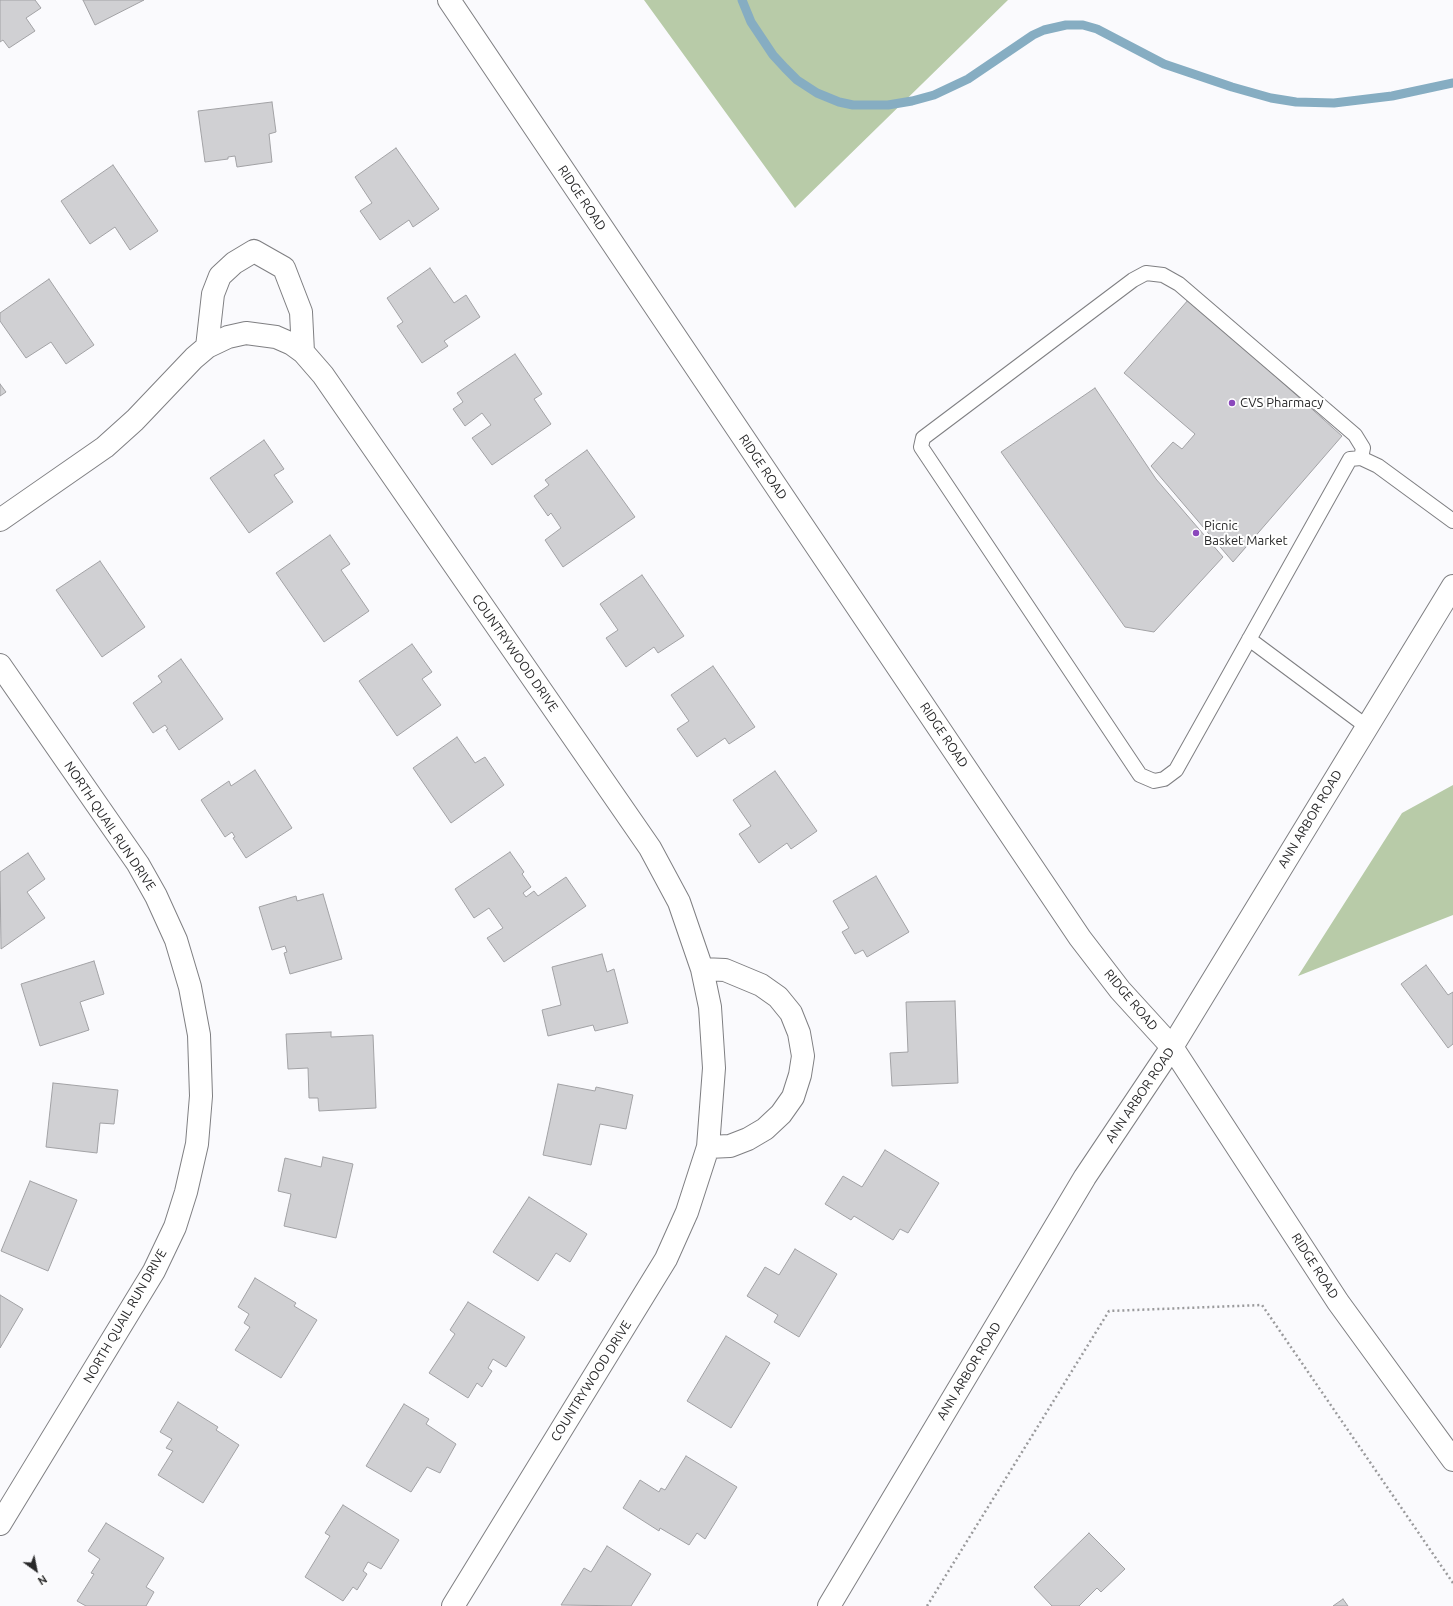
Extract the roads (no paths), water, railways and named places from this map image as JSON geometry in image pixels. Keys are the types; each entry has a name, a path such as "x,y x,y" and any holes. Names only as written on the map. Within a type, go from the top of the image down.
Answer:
{"street":[{"name":"RIDGE ROAD","path":"449,0 1080,938 1120,990 1172,1047 1338,1302 1453,1460"},
{"path":"207,347 213,294 220,276 234,263 254,251 284,268 301,312 303,352"},
{"name":"COUNTRYWOOD DRIVE","path":"0,520 105,448 135,420 194,358 207,347 228,337 246,333 276,337 292,344 303,352 323,375 650,848 679,902 702,969 710,1007 714,1068 708,1147 687,1212 666,1259 453,1606"},
{"name":"ANN ARBOR ROAD","path":"829,1606 1085,1177 1172,1047 1366,726 1453,586"},
{"name":"NORTH QUAIL RUN DRIVE","path":"0,665 138,864 156,896 176,940 190,987 199,1035 201,1096 197,1144 186,1192 175,1227 154,1271 0,1524"},
{"path":"702,969 725,970 761,985 778,997 791,1013 799,1033 803,1056 800,1076 793,1097 781,1114 765,1129 748,1139 730,1146 708,1147"}],"lane":[{"path":"1361,458 1363,448 1355,435 1326,410 1179,284 1163,275 1146,273 1133,280 923,438 921,447 1140,775 1154,781 1164,779 1176,770 1350,459 1361,458 1378,466 1453,521"},
{"path":"1249,639 1366,726"}],"waterway":[{"path":"742,0 751,22 773,55 797,80 817,93 839,102 853,105 888,105 934,95 968,79 1033,35 1044,30 1066,25 1083,25 1097,29 1164,64 1232,87 1271,98 1296,102 1334,103 1392,96 1453,83"}],"place":[{"name":"CVS Pharmacy","path":"1232,403"},
{"name":"Picnic Basket Market","path":"1196,533"}]}
